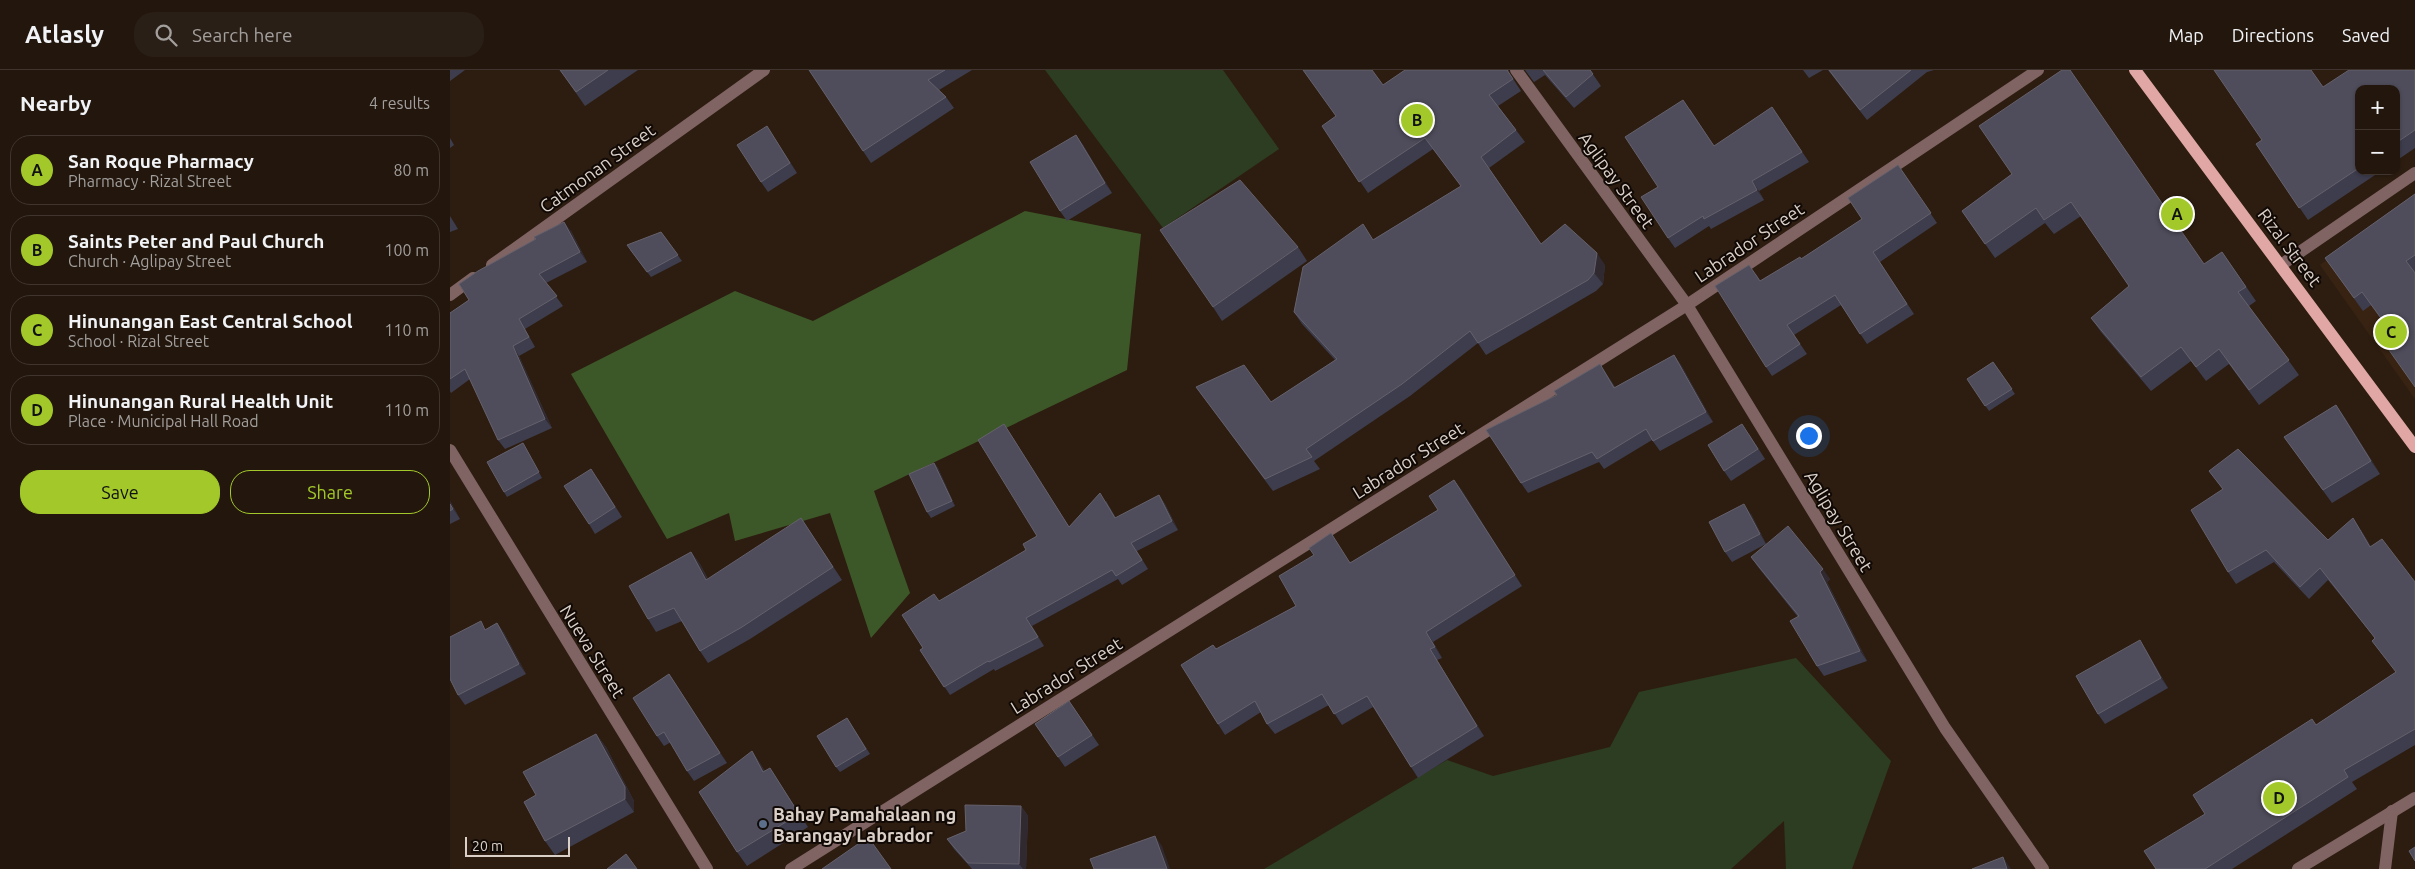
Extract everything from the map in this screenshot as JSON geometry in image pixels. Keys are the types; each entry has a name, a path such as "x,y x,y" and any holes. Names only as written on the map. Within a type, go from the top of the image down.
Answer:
{"main road":[{"name":"Rizal Street","path":"2135,70 2415,446"}],"street":[{"name":"Catmonan Street","path":"450,295 764,70"},
{"name":"Aglipay Street","path":"1516,70 1687,305 1945,728 2043,869"},
{"name":"Labrador Street","path":"791,869 1687,305 2038,70"},
{"path":"2281,265 2415,174"},
{"name":"Nueva Street","path":"450,450 707,869"},
{"path":"2298,869 2415,798"},
{"path":"2385,869 2392,811"}],"shaded area":[{"path":"2415,193 2415,399 2320,265"}],"green space":[{"path":"1045,70 1223,70 1279,149 1163,228"},
{"path":"1025,211 1141,234 1127,370 874,491 910,593 871,638 830,513 735,541 729,513 667,539 571,374 735,291 813,321"},
{"path":"1796,658 1891,761 1852,869 1786,869 1784,821 1731,869 1264,869 1447,760 1493,776 1610,747 1639,692"}],"building":[{"path":"560,70 608,70 576,92"},
{"path":"809,70 945,70 928,80 946,97 863,151"},
{"path":"1303,70 1372,70 1383,85 1405,70 1507,70 1513,79 1489,95 1516,130 1481,157 1541,244 1565,224 1597,253 1594,273 1588,280 1478,343 1470,331 1402,384 1306,449 1312,457 1265,479 1196,387 1244,365 1271,402 1337,359 1294,312 1303,267 1363,224 1373,240 1461,186 1425,138 1359,182 1322,126 1336,116"},
{"path":"1543,70 1590,70 1593,74 1566,97"},
{"path":"1829,70 1911,70 1860,110"},
{"path":"2062,70 2070,70 2204,264 2222,252 2246,287 2238,292 2289,360 2249,390 2219,349 2196,367 2181,347 2141,377 2091,318 2129,286 2071,202 2044,220 2036,208 1985,244 1962,211 2012,174 1979,126"},
{"path":"2214,70 2311,70 2323,87 2349,70 2415,70 2415,130 2400,140 2400,85 2355,85 2355,171 2299,208 2256,144 2262,140"},
{"path":"1683,100 1714,146 1772,107 1802,152 1752,181 1757,190 1704,219 1703,216 1668,238 1641,197 1658,187 1625,137"},
{"path":"767,126 790,163 761,182 737,145"},
{"path":"1076,135 1105,183 1060,211 1030,162"},
{"path":"1898,165 1931,213 1873,252 1907,304 1860,334 1835,295 1787,325 1800,344 1766,367 1715,286 1749,265 1760,281 1800,257 1801,259 1862,219 1848,198"},
{"path":"1240,180 1298,247 1213,307 1160,230"},
{"path":"2415,194 2415,255 2406,261 2415,273 2415,387 2384,343 2394,336 2362,292 2354,298 2325,258"},
{"path":"564,222 580,252 539,274 557,296 519,319 529,337 513,346 545,419 498,440 465,369 450,379 450,313 469,300 459,284 478,271 536,239 534,237"},
{"path":"661,232 678,255 647,272 627,245"},
{"path":"1674,355 1706,412 1653,441 1646,429 1597,459 1592,452 1521,483 1486,430 1557,395 1554,391 1600,364 1614,388"},
{"path":"1993,362 2012,389 1985,406 1967,379"},
{"path":"2336,405 2371,461 2323,490 2284,437"},
{"path":"1004,424 1069,527 1100,493 1115,518 1159,495 1172,521 1131,543 1142,560 1116,576 1112,570 1026,618 1038,637 988,661 944,687 920,650 923,648 902,615 934,594 939,601 1026,550 1023,544 1037,536 978,440"},
{"path":"1742,424 1758,449 1724,471 1708,445"},
{"path":"523,443 539,472 504,492 487,462"},
{"path":"2238,449 2328,540 2353,518 2370,547 2382,539 2415,582 2415,729 2344,770 2348,777 2205,869 2156,869 2144,851 2205,814 2193,795 2312,719 2316,725 2396,672 2372,641 2375,638 2320,568 2300,587 2266,550 2228,572 2191,510 2223,489 2209,471"},
{"path":"934,463 952,501 927,512 909,474"},
{"path":"591,469 615,507 589,524 564,486"},
{"path":"1454,480 1515,575 1426,632 1435,647 1430,649 1477,726 1411,767 1367,696 1334,714 1322,694 1267,724 1255,701 1218,724 1181,665 1213,645 1216,649 1296,606 1279,576 1314,555 1309,548 1331,533 1350,563 1438,510 1429,496"},
{"path":"1744,504 1760,534 1725,552 1709,522"},
{"path":"801,518 833,567 742,627 700,651 674,608 648,619 629,586 691,552 706,580"},
{"path":"1788,526 1823,569 1820,572 1860,651 1817,666 1790,621 1799,616 1751,557"},
{"path":"481,621 485,630 497,623 519,664 458,695 450,679 450,637"},
{"path":"2140,640 2161,678 2098,714 2076,676"},
{"path":"669,674 720,753 687,771 664,732 657,736 633,698"},
{"path":"1069,701 1092,735 1058,757 1035,724"},
{"path":"847,718 866,749 836,767 817,736"},
{"path":"596,734 625,787 625,799 545,841 524,802 536,795 523,772"},
{"path":"752,751 763,772 770,768 799,814 737,852 699,792"},
{"path":"965,805 1021,806 1019,864 968,863 947,839 966,831"},
{"path":"1155,836 1167,869 1094,869 1090,859"},
{"path":"868,837 891,869 822,869"},
{"path":"2415,847 2415,861 2409,851"},
{"path":"626,854 637,869 607,869"},
{"path":"2003,857 2007,869 1972,869"}],"place":[{"name":"Saints Peter and Paul Church","path":"1417,120"},
{"name":"San Roque Pharmacy","path":"2177,214"},
{"name":"Hinunangan East Central School","path":"2391,332"},
{"name":"Hinunangan Rural Health Unit","path":"2279,798"},
{"name":"Bahay Pamahalaan ng Barangay Labrador","path":"763,824"}]}
